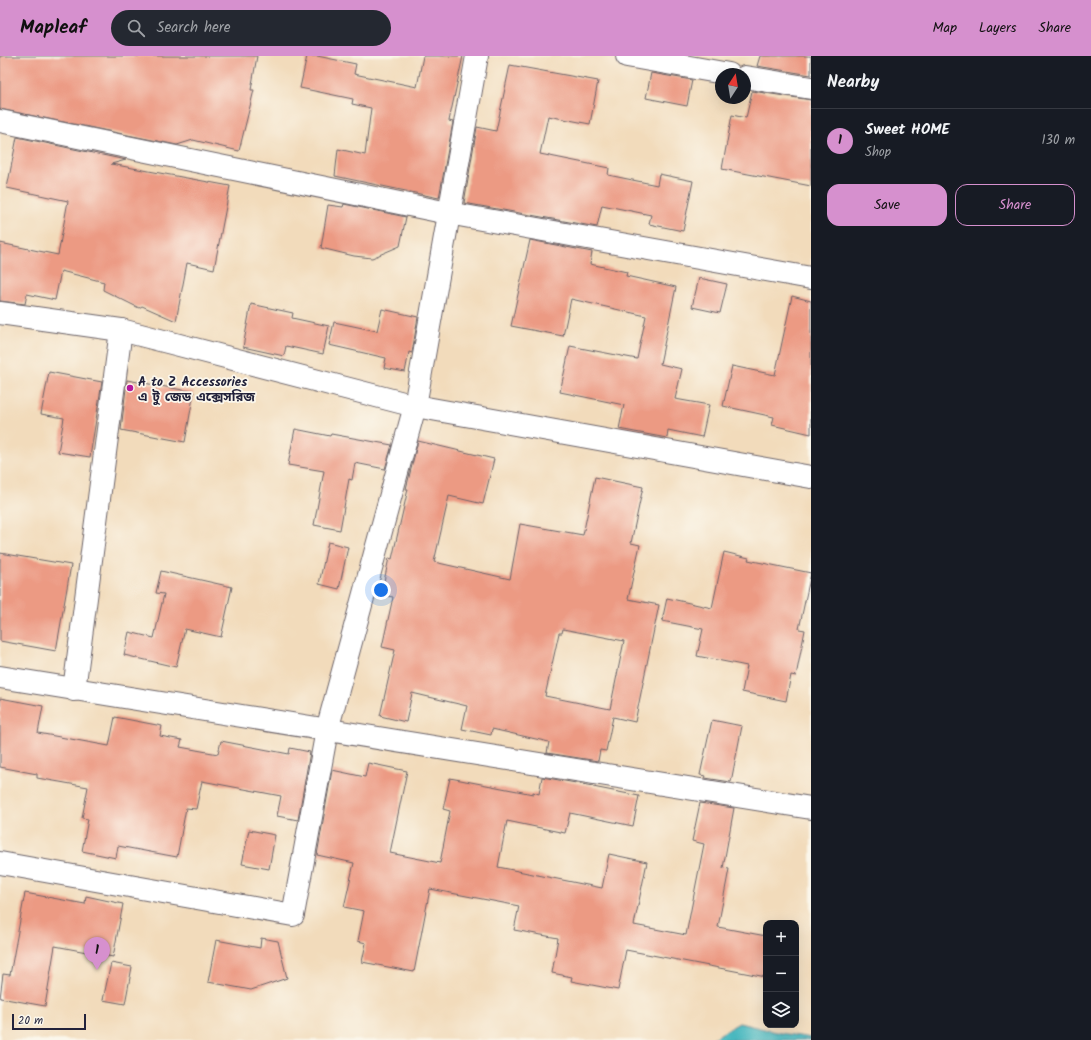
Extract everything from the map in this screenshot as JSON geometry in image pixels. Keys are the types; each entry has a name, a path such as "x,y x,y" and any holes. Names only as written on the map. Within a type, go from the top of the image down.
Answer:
{"street":[{"path":"0,863 293,915 327,730 415,406 477,56"},
{"path":"627,56 715,72"},
{"path":"751,78 811,88"},
{"path":"0,120 448,213 811,278"},
{"path":"0,313 121,330 415,406 811,477"},
{"path":"74,690 121,330"},
{"path":"0,677 811,808"}],"water":[{"path":"739,1023 781,1033 811,1038 811,1040 710,1040"}],"building":[{"path":"0,56 257,56 251,90 254,90 239,151 193,140 177,145 0,109"},
{"path":"307,56 317,56 356,64 354,74 417,87 423,56 463,56 449,121 453,122 439,198 335,176 338,149 365,155 371,108 352,104 353,99 300,88"},
{"path":"760,56 811,56 811,75 757,66"},
{"path":"510,65 598,81 590,124 548,116 540,154 609,168 608,175 657,185 659,174 693,181 683,231 649,224 651,215 602,205 597,227 464,203 477,127 496,131"},
{"path":"651,73 692,80 687,106 646,98"},
{"path":"752,91 811,100 811,186 722,169 732,115 746,118 749,104 751,104"},
{"path":"17,137 126,160 111,164 230,186 214,269 187,263 176,321 142,306 139,308 103,290 104,282 61,271 55,300 27,294 25,304 0,301 0,243 58,255 68,201 7,188"},
{"path":"344,204 406,217 400,246 372,258 354,256 321,248 328,205 343,207"},
{"path":"530,240 592,252 590,264 627,272 626,276 676,287 660,364 682,369 675,399 709,405 702,437 668,430 667,438 619,429 624,405 560,392 570,346 637,359 646,316 571,299 563,336 511,326"},
{"path":"699,278 727,284 720,313 692,307"},
{"path":"792,296 811,301 811,434 772,425 774,417 723,406 732,366 775,375"},
{"path":"251,304 293,313 292,318 329,326 323,354 286,346 284,356 243,347"},
{"path":"382,309 418,317 412,353 409,352 405,372 384,368 386,358 329,345 334,322 377,331"},
{"path":"49,372 102,382 90,457 58,452 64,418 41,414"},
{"path":"127,380 194,392 185,442 121,430"},
{"path":"295,429 330,436 331,434 392,445 385,469 355,463 352,480 349,479 340,530 314,525 324,471 288,465"},
{"path":"418,441 494,459 483,504 449,496 434,562 510,579 520,524 583,535 595,477 643,487 631,543 640,545 628,599 659,605 635,722 613,717 606,751 600,750 598,761 547,753 549,742 492,729 491,735 462,729 467,706 412,693 406,722 380,716 395,650 382,647 393,597 381,595 389,558 392,559 408,489 406,489","holes":["563,629 624,641 610,709 545,696 559,633 562,633"]},
{"path":"328,542 348,547 339,589 319,584"},
{"path":"724,552 749,558 748,560 811,573 799,629 805,630 796,676 791,675 786,701 742,692 747,666 697,656 703,629 662,621 667,598 712,608"},
{"path":"0,553 71,565 56,651 0,641"},
{"path":"161,571 232,587 221,637 185,629 176,667 124,655 129,632 154,638 164,594 156,593"},
{"path":"0,698 43,706 38,733 109,746 115,717 162,726 160,736 182,740 180,747 218,754 221,741 289,754 290,748 310,752 298,820 277,816 281,796 202,781 196,809 186,808 177,857 118,846 116,858 82,851 88,819 82,818 88,787 37,778 37,774 0,767"},
{"path":"712,720 742,726 731,782 705,778 706,776 700,775"},
{"path":"368,763 407,771 390,853 440,863 450,811 443,809 450,778 539,794 542,777 639,796 633,826 570,813 565,833 507,821 498,867 602,888 609,854 647,862 634,925 686,935 704,844 692,841 700,803 734,808 723,868 729,869 718,927 763,935 763,976 626,950 618,990 571,981 572,977 552,973 558,938 514,930 519,906 430,889 414,972 362,962 366,943 358,941 364,911 344,907 354,863 317,855 332,770 365,777"},
{"path":"249,830 275,835 269,869 242,864"},
{"path":"25,893 85,904 86,896 123,904 113,957 55,946 45,1006 0,998 3,974 10,975"},
{"path":"261,938 278,941 287,978 251,990 208,982 216,940 260,948"},
{"path":"111,963 132,967 125,1004 103,1000"}],"place":[{"name":"A to Z Accessories এ টু জেড এক্সেসরিজ","path":"130,388"},
{"name":"Sweet HOME","path":"97,970"}]}
